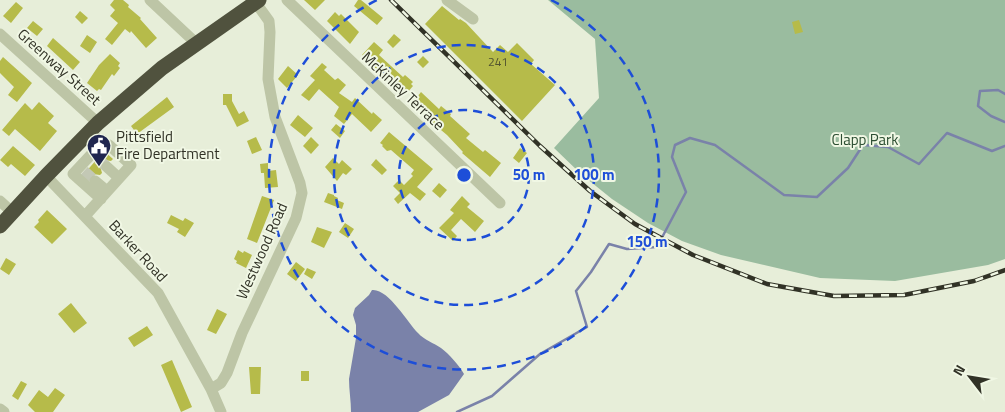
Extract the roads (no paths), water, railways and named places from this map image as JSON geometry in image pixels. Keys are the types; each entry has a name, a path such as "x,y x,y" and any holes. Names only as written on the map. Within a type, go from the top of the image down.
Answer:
{"highway":[{"path":"0,226 94,127 162,68 257,1"}],"street":[{"path":"150,0 198,44"},
{"name":"McKinley Terrace","path":"287,0 500,203"},
{"path":"446,0 473,19"},
{"name":"Westwood Road","path":"211,388 221,383 226,374 242,333 296,218 302,193 270,96 268,79 269,21 257,1"},
{"name":"Greenway Street","path":"0,34 94,127 102,143 109,144 131,165 119,178"},
{"path":"102,143 95,156 79,170 104,195"},
{"path":"85,216 119,178 107,166"},
{"name":"Barker Road","path":"46,176 158,292 211,388 221,412"},
{"path":"95,181 104,195"},
{"path":"0,201 12,212"},
{"path":"0,409 4,412"}],"water":[{"path":"372,290 385,294 418,333 444,350 457,363 464,374 449,395 418,412 351,412 349,379 356,338 356,325 353,315 355,308"}],"waterway":[{"path":"1005,94 998,90 980,91 978,106 991,116 1005,122"},
{"path":"457,412 492,396 540,354 587,327 576,291 609,244 627,249 657,247 686,192 672,157 675,145 690,138 715,145 784,195 817,197 848,168 863,145 888,147 919,164 947,133 992,151 1005,146"}],"tunnel":[{"path":"98,159 107,167"},
{"path":"84,171 95,181"}],"railway":[{"path":"391,0 540,146 590,191 635,224 693,255 767,284 834,296 904,295 974,281 1005,270"}],"place":[{"name":"Pittsfield Fire Department","path":"99,167"}],"park label":[{"name":"Clapp Park","path":"865,140"}]}
